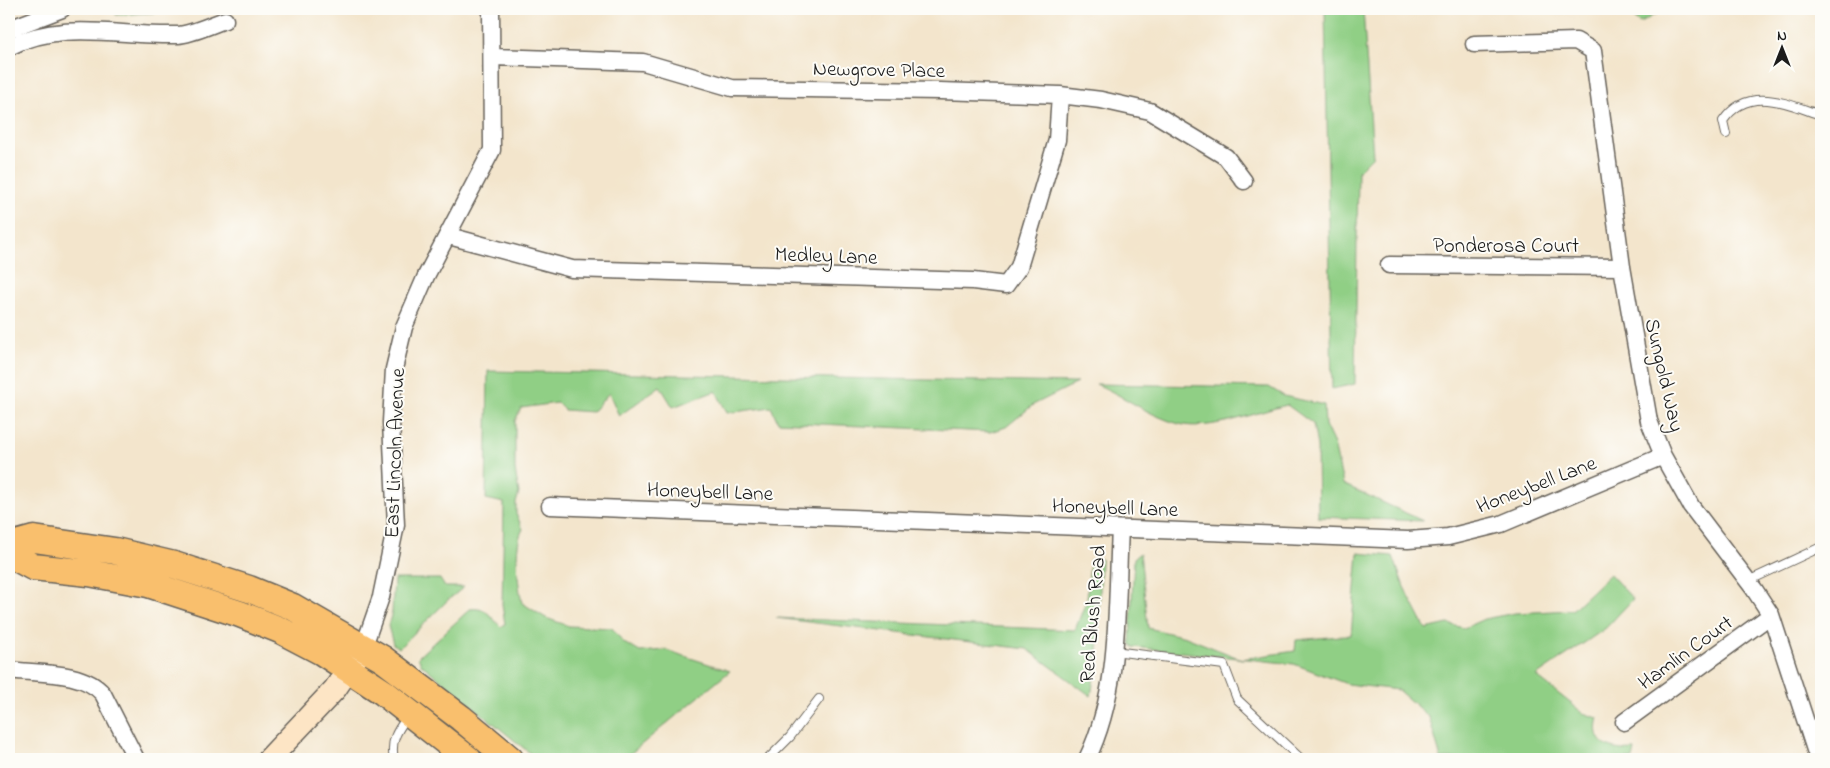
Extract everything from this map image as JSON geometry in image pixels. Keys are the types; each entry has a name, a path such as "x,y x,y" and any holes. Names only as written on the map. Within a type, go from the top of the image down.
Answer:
{"main road":[{"path":"9,546 34,539 115,551 174,565 249,589 293,607 364,646 461,718 510,759"},
{"path":"9,554 33,567 89,573 148,584 192,597 280,630 322,652 348,669 409,713 465,758"},
{"name":"East Lincoln Avenue","path":"270,759 335,689 364,646"}],"street":[{"path":"9,28 62,9"},
{"name":"East Lincoln Avenue","path":"364,646 381,597 396,525 391,422 394,369 404,327 426,276 449,236 492,150 491,9"},
{"path":"9,47 28,37 83,30 179,35 225,20"},
{"name":"Sungold Way","path":"1474,44 1576,41 1593,51 1622,267 1641,386 1649,421 1663,456 1691,506 1748,581 1771,615 1818,759"},
{"name":"Newgrove Place","path":"492,57 643,62 732,88 1060,95 1102,100 1150,111 1226,157 1244,181"},
{"name":"Medley Lane","path":"449,236 572,269 963,280 1006,285 1019,267 1057,140 1060,95"},
{"name":"Ponderosa Court","path":"1389,266 1622,267"},
{"name":"Honeybell Lane","path":"550,506 1408,540 1448,537 1501,524 1663,456"},
{"name":"Red Blush Road","path":"1087,759 1104,709 1114,651 1120,529"},
{"name":"Hamlin Court","path":"1624,722 1771,615"},
{"path":"9,670 76,678 96,685 104,694 136,759"}],"lane":[{"path":"1726,134 1723,121 1728,113 1736,106 1752,100 1787,103 1821,115"},
{"path":"1748,581 1819,548"},
{"path":"1114,651 1224,665 1237,698 1301,759"},
{"path":"768,759 790,737 819,700"},
{"path":"394,759 392,748 394,736 409,713"}],"green space":[{"path":"116,9 217,9 116,15"},
{"path":"1325,9 1363,9 1373,156 1358,171 1355,384 1332,389"},
{"path":"1612,9 1665,9 1640,23 1623,11"},
{"path":"488,371 1077,383 1033,405 1006,427 990,432 778,422 771,407 727,413 716,391 673,407 660,386 619,416 609,393 592,412 564,410 557,403 521,408 515,421 515,470 519,493 516,503 516,514 523,529 517,555 522,603 546,618 569,626 612,628 624,643 640,652 666,650 730,671 624,759 537,759 421,664 418,657 470,609 484,611 501,627 505,624 502,605 504,503 486,499"},
{"path":"1096,384 1269,387 1284,396 1324,405 1325,425 1334,444 1343,484 1423,521 1318,517 1317,446 1313,424 1287,405 1233,420 1191,426 1157,416"},
{"path":"1140,553 1148,628 1186,637 1239,658 1133,647 1130,643 1134,558"},
{"path":"1358,553 1393,556 1404,587 1426,629 1448,624 1464,628 1484,619 1515,613 1572,610 1610,574 1633,599 1606,628 1536,676 1583,713 1598,718 1596,727 1600,741 1619,750 1635,750 1633,759 1598,759 1593,757 1591,759 1441,759 1429,717 1398,690 1347,684 1294,664 1243,659 1295,651 1296,640 1351,635"},
{"path":"1101,559 1098,654 1091,696 1027,649 776,618 1075,630 1087,599 1090,560"},
{"path":"394,579 440,579 445,587 464,587 399,648 393,644 388,626 392,612"}]}
